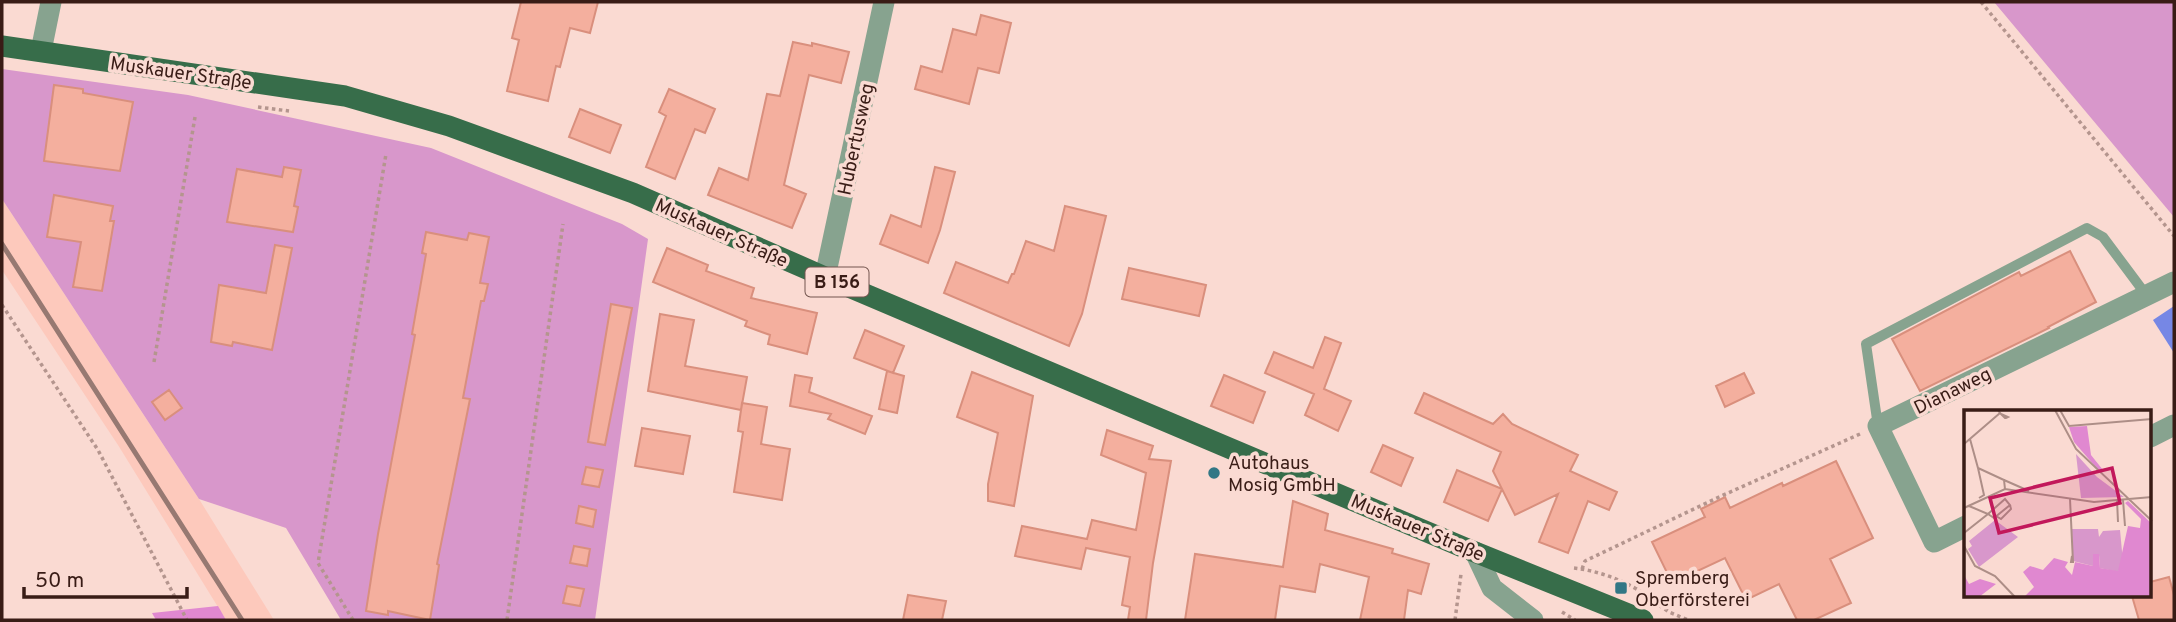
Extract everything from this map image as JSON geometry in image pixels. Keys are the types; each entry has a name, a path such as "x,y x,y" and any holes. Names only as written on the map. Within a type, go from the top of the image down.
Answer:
{"main road":[{"name":"Muskauer Straße","path":"2,46 345,96 449,126 633,193 1470,550 1643,620"}],"street":[{"path":"41,51 51,2"},
{"name":"Hubertusweg","path":"825,277 884,2"},
{"name":"Dianaweg","path":"1878,426 2174,282"},
{"path":"2152,436 2174,425"},
{"path":"1878,426 1934,542 1964,527"},
{"path":"1470,550 1492,588 1533,620"}],"lane":[{"path":"1878,426 1866,344 2087,228 2104,237 2147,296"}],"path":[{"path":"1981,2 2174,236"},
{"path":"249,106 293,111"},
{"path":"154,362 195,117"},
{"path":"353,620 318,563 386,154"},
{"path":"507,620 563,224"},
{"path":"2,305 99,450 187,620"},
{"path":"1582,569 1586,561 1719,496 1878,426"},
{"path":"1455,620 1470,550"}],"shaded area":[{"path":"1994,2 2174,2 2174,217"},
{"path":"2,69 188,95 431,148 622,224 648,239 595,620 341,620 286,528 199,499 2,199"},
{"path":"2,199 199,499 274,620 226,620 118,445 2,270"},
{"path":"218,606 226,620 156,620 152,613"}],"water":[{"path":"2174,306 2174,353 2153,320"}],"building":[{"path":"521,2 598,2 590,33 570,28 560,67 556,66 548,101 507,91 519,40 512,38"},
{"path":"981,15 1011,23 999,73 978,68 969,104 915,89 921,66 942,72 953,29 976,35"},
{"path":"793,42 812,46 812,43 849,52 841,83 809,75 784,185 806,194 792,228 708,195 719,168 748,180 767,94 780,96"},
{"path":"54,85 83,89 83,93 133,102 120,171 44,161"},
{"path":"669,89 715,109 705,133 695,129 675,179 646,167 666,116 659,112"},
{"path":"580,109 621,125 610,153 569,137"},
{"path":"284,167 301,170 294,206 298,207 293,232 227,222 237,169 282,177"},
{"path":"935,167 955,172 940,230 928,263 880,244 891,215 921,227"},
{"path":"54,195 113,206 110,221 114,221 102,291 73,287 81,242 47,237"},
{"path":"1065,206 1106,216 1082,314 1069,346 944,293 956,262 1008,283 1026,241 1054,251"},
{"path":"426,232 467,240 469,233 489,237 480,283 488,284 484,301 481,301 463,398 470,399 437,564 439,565 430,620 388,611 388,615 366,611 415,335 412,334 426,254 422,253"},
{"path":"275,245 292,248 272,350 233,342 232,346 211,342 219,285 266,293"},
{"path":"667,248 708,265 706,271 754,288 751,298 817,313 807,354 768,344 770,335 745,326 747,321 653,282"},
{"path":"2070,251 2096,302 1920,391 1892,339 2019,272 2021,276"},
{"path":"1129,268 1206,285 1199,316 1122,299"},
{"path":"611,304 632,308 605,445 588,442"},
{"path":"660,314 694,320 685,366 747,377 741,410 648,391"},
{"path":"865,330 904,346 893,373 854,358"},
{"path":"1325,337 1341,343 1324,389 1351,401 1338,431 1305,415 1314,394 1265,373 1274,352 1313,368"},
{"path":"887,371 904,376 897,413 879,409"},
{"path":"972,372 1033,396 1014,506 988,501 988,484 998,433 957,417"},
{"path":"1744,373 1754,393 1725,407 1716,386"},
{"path":"795,375 812,378 809,392 872,416 865,434 828,419 831,414 790,406"},
{"path":"1224,375 1265,392 1253,423 1211,406"},
{"path":"169,390 182,408 165,420 152,402"},
{"path":"1424,393 1493,424 1503,414 1512,424 1578,455 1570,471 1617,492 1609,510 1588,501 1568,553 1539,542 1558,494 1515,515 1493,471 1501,452 1415,413"},
{"path":"742,403 767,407 761,444 790,449 782,500 734,492 743,432 738,431"},
{"path":"642,428 690,436 683,474 635,466"},
{"path":"1107,430 1153,446 1149,459 1171,461 1146,620 1128,620 1130,607 1122,605 1130,557 1086,548 1081,569 1015,556 1022,526 1087,539 1092,520 1136,530 1146,473 1101,455"},
{"path":"1383,445 1413,458 1401,486 1371,472"},
{"path":"1836,461 1873,538 1830,559 1851,603 1814,620 1797,620 1779,584 1746,600 1725,558 1672,583 1652,542 1705,517 1701,509 1725,497 1730,508"},
{"path":"586,467 603,470 599,487 582,484"},
{"path":"1457,470 1502,489 1488,521 1444,502"},
{"path":"1293,501 1328,514 1325,530 1393,549 1392,553 1429,564 1421,594 1408,590 1404,620 1360,620 1369,577 1320,564 1315,592 1280,586 1275,620 1185,620 1195,554 1283,567"},
{"path":"579,506 596,510 593,527 576,523"},
{"path":"574,546 590,549 587,566 570,563"},
{"path":"2169,577 2174,595 2174,620 2139,620 2133,598 2152,598 2152,581"},
{"path":"567,586 584,589 580,606 563,603"},
{"path":"908,595 946,601 942,620 903,620"}],"railway":[{"path":"2,244 242,620"}],"place":[{"name":"Autohaus Mosig GmbH","path":"1214,473"},
{"name":"Spremberg Oberförsterei","path":"1621,588"}]}
